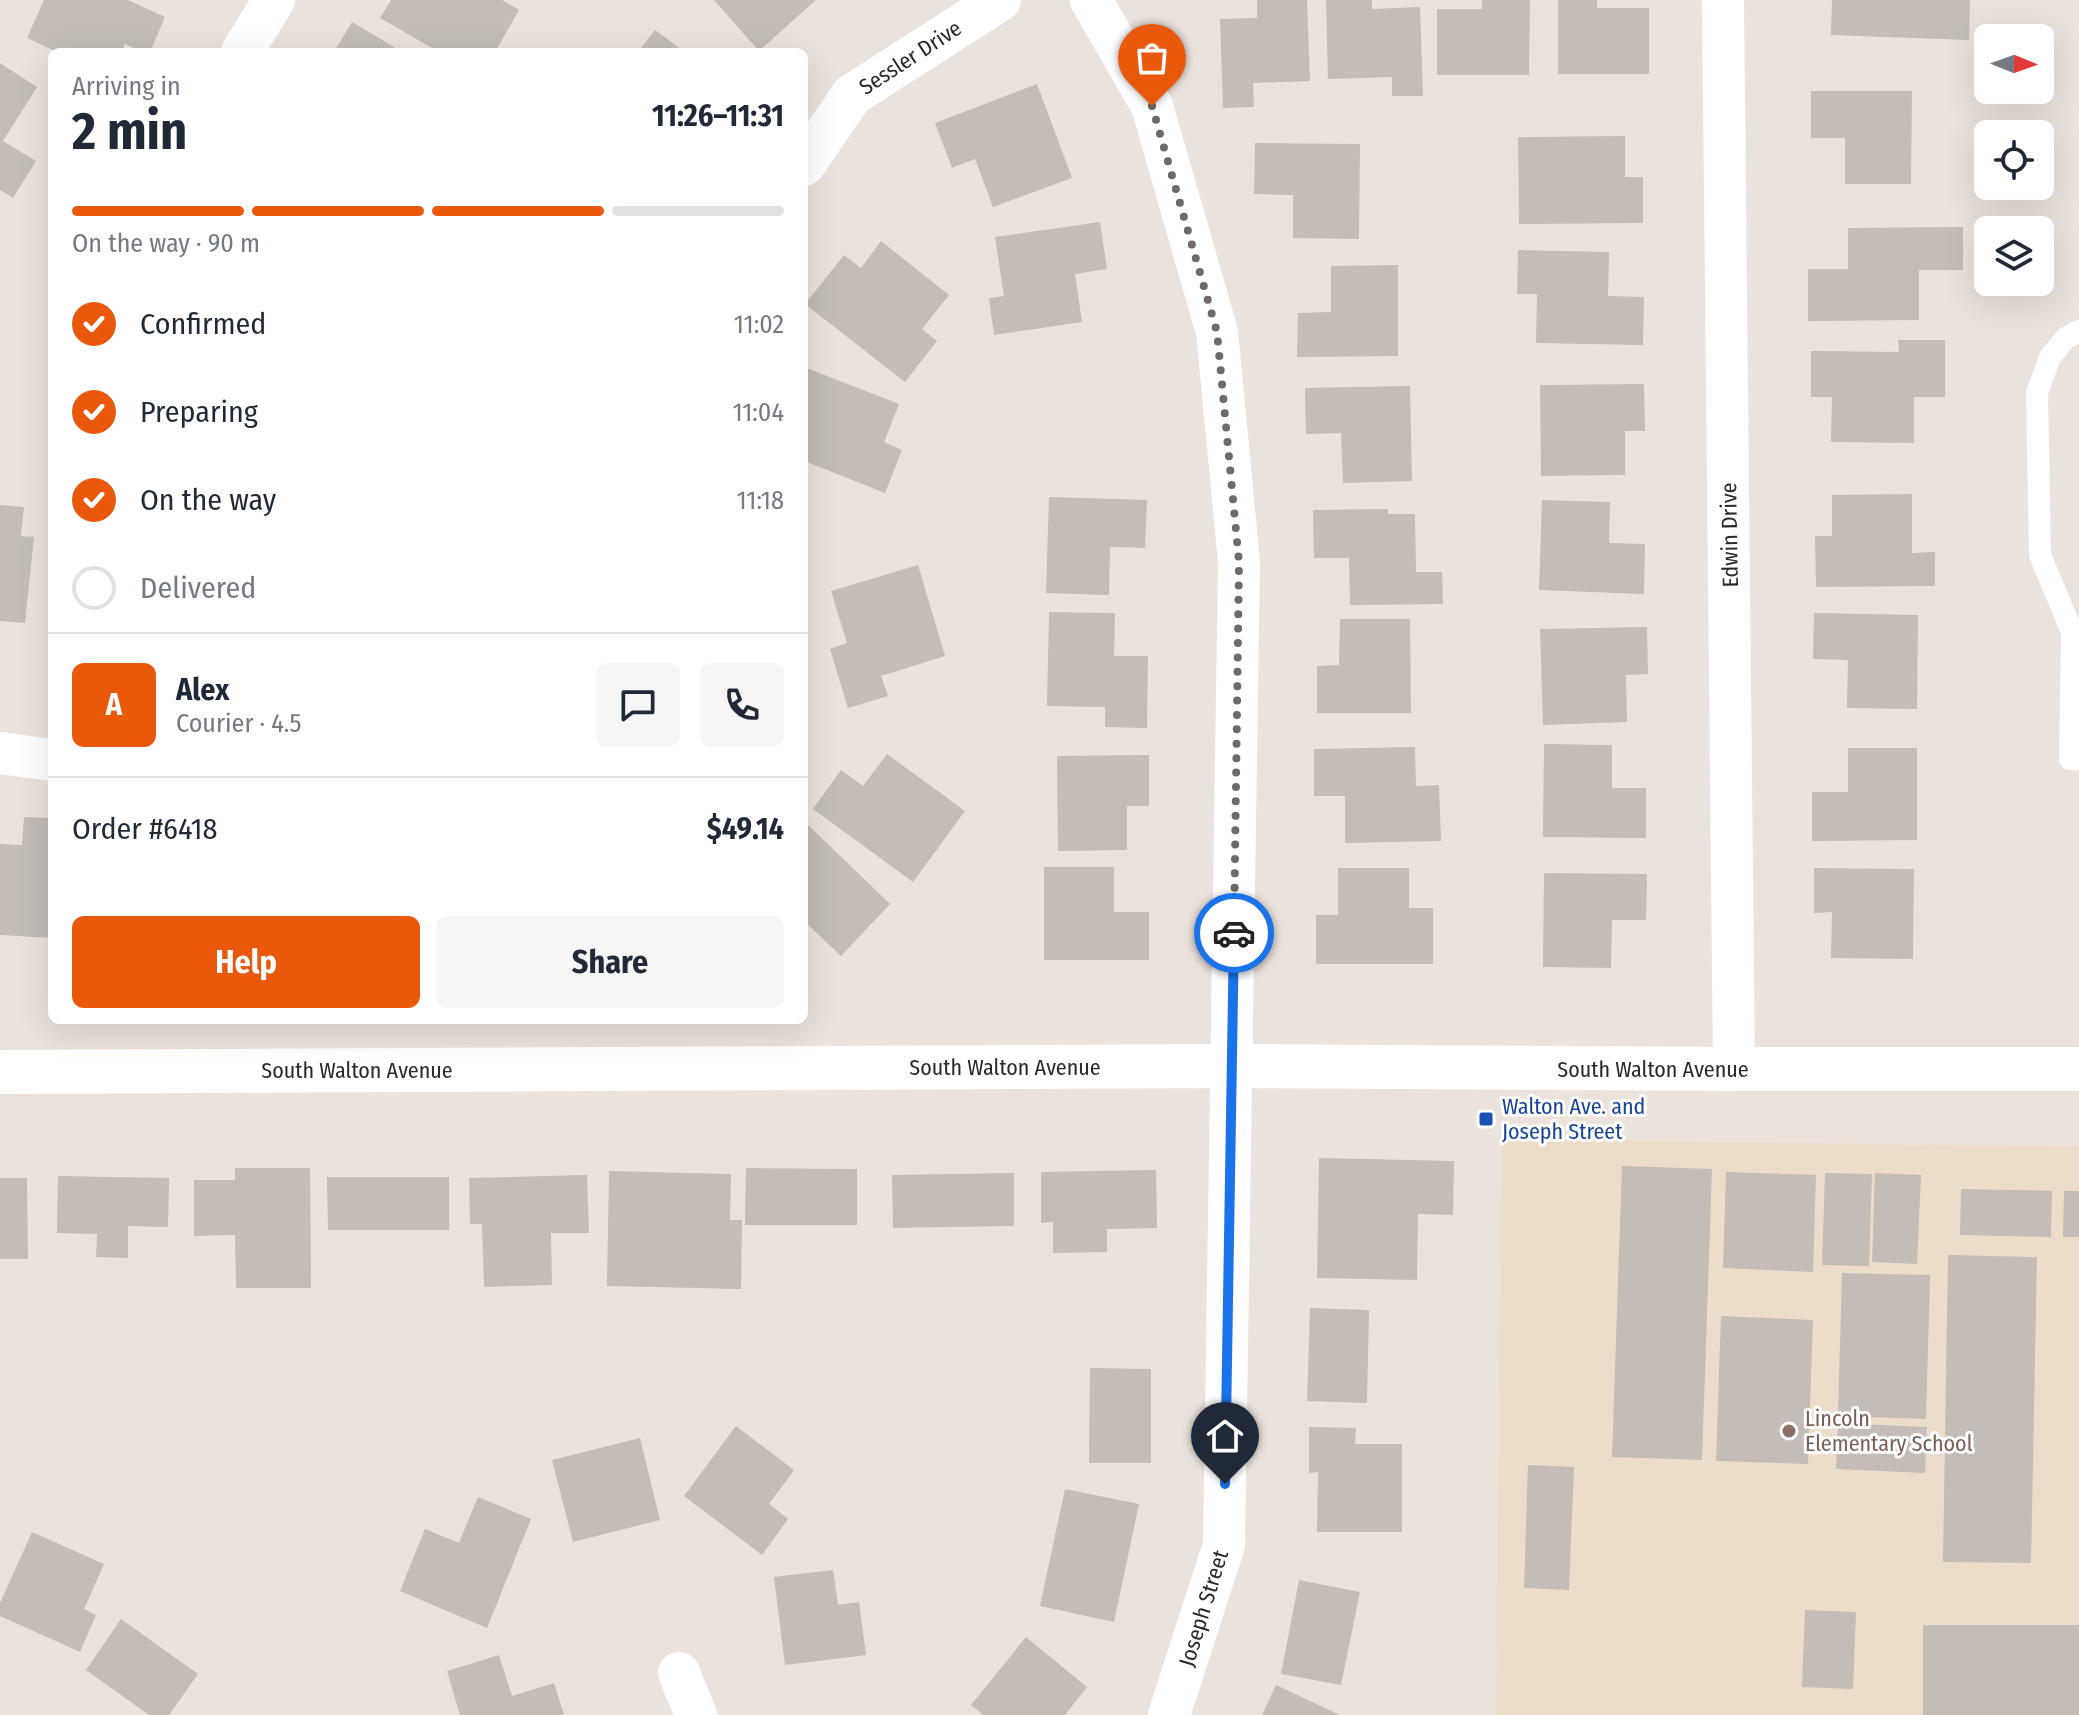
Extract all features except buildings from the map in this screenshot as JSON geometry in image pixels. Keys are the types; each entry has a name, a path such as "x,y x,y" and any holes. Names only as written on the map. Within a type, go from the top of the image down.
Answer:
{"street":[{"path":"244,48 274,0"},
{"name":"Sessler Drive","path":"808,159 852,95 1000,0"},
{"name":"Joseph Street","path":"1091,0 1152,106 1217,332 1239,562 1224,1545 1169,1715"},
{"name":"Edwin Drive","path":"1723,0 1734,1069"},
{"path":"0,753 48,759"},
{"name":"South Walton Avenue","path":"0,1072 1232,1066 2011,1070 2062,1044 2079,1044"},
{"path":"2011,1070 2079,1069"},
{"name":"South Walton Avenue","path":"2011,1070 2058,1095 2079,1096"},
{"path":"679,1673 696,1715"}],"lane":[{"path":"2079,331 2066,338 2050,357 2037,393 2040,555 2075,632 2070,759 2079,759"}],"shaded area":[{"name":"Lincoln Elementary School","path":"1502,1139 2079,1147 2079,1715 1496,1715"}],"way so far":[{"path":"1152,106 1217,332 1239,562 1234,933"}],"place":[{"name":"Walton Ave. and Joseph Street","path":"1486,1119"},
{"name":"Lincoln Elementary School","path":"1789,1431"}],"route":[{"path":"1225,1484 1234,933"}]}
